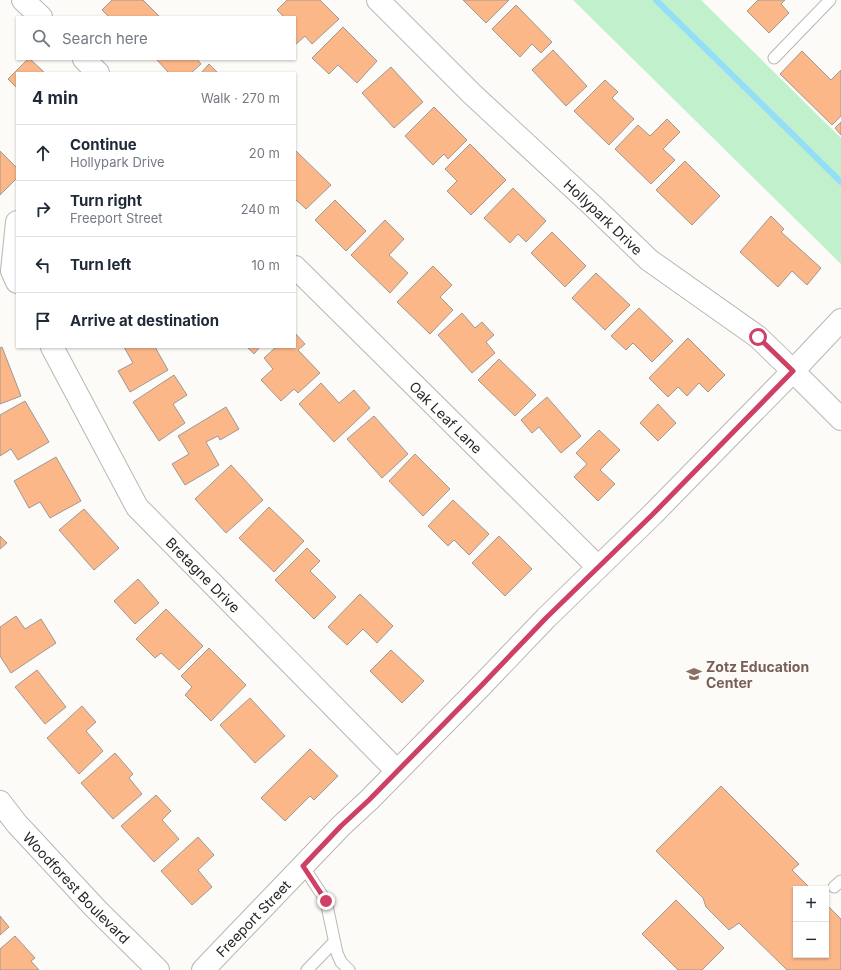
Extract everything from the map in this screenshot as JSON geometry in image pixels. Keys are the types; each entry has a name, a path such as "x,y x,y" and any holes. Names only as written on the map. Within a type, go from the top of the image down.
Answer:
{"street":[{"path":"23,0 40,16"},
{"name":"Hollypark Drive","path":"378,0 472,94 649,260 758,337 841,419"},
{"path":"85,60 97,72"},
{"path":"16,232 12,271 16,280"},
{"name":"Oak Leaf Lane","path":"296,268 598,567"},
{"name":"Freeport Street","path":"203,970 341,826 398,771 546,618 652,515 841,320"},
{"name":"Bretagne Drive","path":"53,348 137,507 398,771"},
{"name":"Woodforest Boulevard","path":"0,802 16,824 96,909 158,970"}],"lane":[{"path":"774,58 830,0"},
{"path":"303,866 326,901 337,953 349,970"},
{"path":"307,970 334,942"}],"green space":[{"path":"573,0 701,0 841,138 841,264"}],"building":[{"path":"112,0 143,0 159,16 108,16 102,10"},
{"path":"287,0 320,0 339,19 312,44 305,36 296,44 296,16 283,16 277,10"},
{"path":"463,0 509,0 486,23"},
{"path":"758,0 785,0 781,4 789,13 769,33 747,11"},
{"path":"516,5 552,42 541,53 532,44 520,57 492,29"},
{"path":"343,27 377,61 357,83 338,65 329,74 312,58"},
{"path":"553,50 587,86 566,106 532,70"},
{"path":"802,51 831,80 841,70 841,116 832,125 780,74"},
{"path":"27,60 31,60 44,72 16,72 16,87 8,79"},
{"path":"157,60 198,60 201,64 192,72 168,72"},
{"path":"209,64 217,72 202,72"},
{"path":"391,67 423,102 394,128 362,93"},
{"path":"605,80 618,92 612,98 634,119 609,145 574,111"},
{"path":"434,107 467,140 448,159 444,154 433,165 405,136"},
{"path":"667,119 680,132 663,149 675,160 651,184 615,149 638,125 650,136"},
{"path":"841,122 841,135 835,128"},
{"path":"470,144 506,180 471,215 447,191 457,181 445,169"},
{"path":"0,151 16,167 16,179 0,195"},
{"path":"296,151 331,185 306,209 296,200"},
{"path":"685,161 720,196 692,225 656,190"},
{"path":"513,188 546,221 526,242 518,234 510,243 484,218"},
{"path":"335,200 366,231 346,251 315,220"},
{"path":"771,216 784,229 781,232 821,268 807,285 792,271 778,287 740,252"},
{"path":"385,220 404,239 389,255 408,273 390,293 351,255"},
{"path":"552,232 586,266 565,287 531,253"},
{"path":"433,266 452,285 440,297 453,310 430,334 397,302"},
{"path":"596,273 630,305 605,330 572,298"},
{"path":"639,308 673,341 652,362 633,343 626,350 611,336"},
{"path":"462,313 475,328 482,322 494,335 486,342 495,353 472,373 438,335"},
{"path":"296,334 305,344 298,350 320,373 298,393 294,389 281,401 261,380 273,369 264,358 275,348 296,348"},
{"path":"688,338 725,375 708,392 699,383 687,396 678,387 668,397 649,378"},
{"path":"2,347 21,396 0,404 0,348"},
{"path":"125,348 156,348 168,370 130,392 118,371 133,363"},
{"path":"248,348 259,348 254,354"},
{"path":"499,359 536,395 515,416 478,380"},
{"path":"174,375 187,395 173,404 185,423 159,441 133,402"},
{"path":"321,383 339,403 354,390 370,408 334,442 299,404"},
{"path":"547,397 581,436 561,453 539,427 532,433 521,420"},
{"path":"25,401 49,442 18,460 11,449 0,456 0,415"},
{"path":"658,404 676,423 658,441 640,423"},
{"path":"226,407 239,429 220,440 218,436 206,442 219,465 185,485 172,464 189,454 178,436"},
{"path":"374,416 408,454 382,478 347,439"},
{"path":"599,430 620,450 600,470 615,484 598,501 574,477 587,464 576,453"},
{"path":"415,454 450,489 423,516 389,481"},
{"path":"56,457 81,501 50,518 40,502 29,508 14,481"},
{"path":"231,465 263,500 226,533 195,499"},
{"path":"453,500 489,534 469,555 454,540 448,546 428,526"},
{"path":"269,507 304,541 274,572 239,538"},
{"path":"84,509 119,548 94,570 59,530"},
{"path":"0,536 7,543 0,549"},
{"path":"499,536 532,569 505,596 472,563"},
{"path":"307,548 320,561 310,571 336,597 314,619 275,580"},
{"path":"138,579 159,603 135,624 114,601"},
{"path":"360,594 393,626 377,643 363,629 347,645 328,627"},
{"path":"166,609 203,646 179,670 161,653 155,658 136,639"},
{"path":"16,616 25,629 41,619 56,643 11,673 0,656 0,627"},
{"path":"209,648 246,685 211,721 185,695 192,687 181,676"},
{"path":"391,650 424,681 402,703 370,671"},
{"path":"37,670 66,707 45,724 15,687"},
{"path":"250,698 285,736 255,763 220,725"},
{"path":"82,706 96,722 86,731 103,751 79,774 47,738"},
{"path":"310,749 338,776 314,800 310,796 285,821 261,798"},
{"path":"115,753 133,774 129,778 142,794 113,819 81,783"},
{"path":"721,786 799,864 792,870 808,886 793,886 793,958 829,958 829,907 841,919 841,970 787,970 739,923 729,930 706,907 703,898 656,851"},
{"path":"156,795 171,811 162,820 179,839 154,862 121,826"},
{"path":"198,837 214,855 198,870 212,887 192,905 161,871"},
{"path":"676,900 724,948 702,970 678,970 642,934"},
{"path":"0,916 9,927 0,935"},
{"path":"15,936 35,958 31,961 39,970 0,970 0,949"}],"waterway":[{"path":"656,0 841,182"}],"place":[{"name":"Zotz Education Center","path":"694,674"}],"route":[{"path":"326,901 303,866 546,618 652,515 793,371 758,337"}]}
